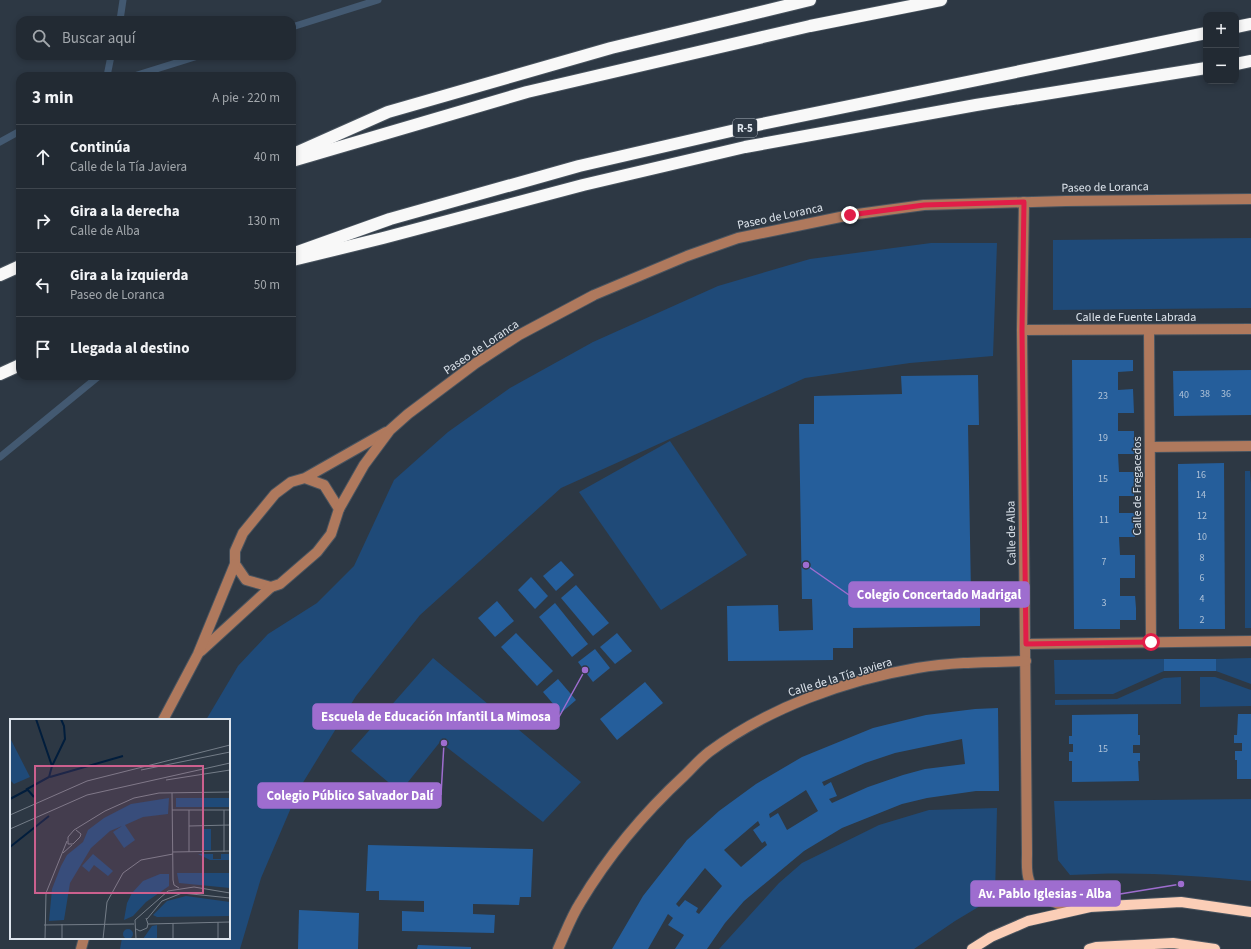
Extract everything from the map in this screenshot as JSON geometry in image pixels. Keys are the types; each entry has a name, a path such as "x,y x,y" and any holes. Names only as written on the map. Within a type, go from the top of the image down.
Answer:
{"highway":[{"path":"296,153 388,112 611,48 810,0"},
{"path":"296,160 527,92 810,26 941,0"},
{"path":"1239,26 1251,24"},
{"name":"R-5","path":"296,253 390,219 579,166 757,125 1203,34"},
{"path":"1239,63 1251,61"},
{"path":"296,260 582,185 745,147 976,105 1203,68"},
{"path":"0,275 16,268"},
{"path":"0,374 16,367"}],"main road":[{"path":"972,949 991,937 1028,921 1090,907 1182,902 1251,912"},
{"path":"1089,949 1096,947 1173,943 1215,949"}],"street":[{"name":"Paseo de Loranca","path":"339,509 364,465 390,430 408,414 476,363 520,335 594,295 731,240 808,222 909,207 1024,202 1251,199"},
{"name":"Calle de Alba","path":"1024,202 1022,330 1027,854 1029,880 1038,892 1049,900 1075,910"},
{"name":"Calle de Fuente Labrada","path":"1022,330 1251,329"},
{"name":"Calle de Fregacedos","path":"1149,330 1151,642"},
{"name":"Paseo de Loranca","path":"305,478 390,430"},
{"path":"1150,447 1251,446"},
{"path":"164,719 198,654 235,564 235,551 243,533 275,494 291,482 305,478 324,485 339,509 331,534 317,552 280,584 271,588 198,654"},
{"path":"235,564 246,580 271,588"},
{"path":"1026,644 1251,641"},
{"name":"Calle de la Tía Javiera","path":"558,949 579,904 600,872 655,802 708,753 753,724 787,706 808,698 884,675 917,668 957,663 1026,662"},
{"path":"82,949 84,939"}],"shaded area":[{"path":"1251,238 1251,308 1053,310 1053,240"},
{"path":"931,243 997,243 993,356 910,363 805,378 561,488 420,615 356,696 299,789 261,878 240,949 120,949 122,939 230,939 230,719 207,719 238,666 268,634 317,603 354,566 394,480 448,432 510,388 593,342 718,286 810,259"},
{"path":"670,441 747,555 661,610 579,492"},
{"path":"1245,471 1250,471 1251,484 1251,628 1245,628"},
{"path":"433,658 581,782 543,822 440,742 400,792 351,751"},
{"path":"1251,658 1251,684 1216,671 1216,659"},
{"path":"1164,659 1164,671 1113,694 1055,694 1054,660"},
{"path":"1181,677 1181,704 1055,705 1055,700 1117,699 1164,678"},
{"path":"1200,677 1215,677 1251,690 1251,706 1200,707"},
{"path":"1251,799 1251,881 1161,874 1116,873 1070,875 1058,860 1054,801"},
{"path":"997,808 995,897 955,921 914,949 719,949 779,883 802,863 879,825 929,810"}],"building":[{"path":"1072,360 1133,360 1133,371 1118,372 1118,390 1133,389 1134,413 1118,413 1118,431 1134,431 1134,454 1118,454 1119,472 1134,472 1134,496 1119,496 1119,513 1135,513 1135,537 1119,537 1120,555 1135,555 1135,578 1120,578 1120,596 1135,596 1136,620 1120,620 1120,629 1074,629"},
{"path":"1251,370 1251,415 1174,416 1173,371"},
{"path":"978,375 979,425 968,425 971,594 980,594 980,626 853,628 853,648 833,648 833,660 728,661 727,606 778,605 779,631 813,630 812,599 802,599 799,424 814,424 814,396 902,394 901,376"},
{"path":"1224,463 1225,629 1179,629 1178,464"},
{"path":"561,561 574,575 556,591 543,576"},
{"path":"531,577 548,596 535,609 518,590"},
{"path":"576,585 609,623 593,636 561,598"},
{"path":"497,601 514,621 495,637 478,618"},
{"path":"555,603 588,644 572,657 539,617"},
{"path":"516,633 553,671 537,686 501,647"},
{"path":"617,633 632,651 615,664 600,647"},
{"path":"595,649 610,668 593,682 578,662"},
{"path":"1164,659 1216,659 1216,671 1164,671"},
{"path":"558,679 576,700 561,713 543,692"},
{"path":"645,682 663,703 617,740 600,719"},
{"path":"998,708 999,791 976,791 927,798 902,804 842,828 804,851 744,901 725,923 707,949 675,949 684,935 668,925 673,918 668,914 648,949 612,949 643,896 687,840 719,811 756,784 802,757 873,728 926,715 975,709","holes":["962,739 965,764 925,769 868,787 832,803 829,799 837,796 831,782 824,786 822,782 865,763 895,753","806,790 818,811 787,830 778,813 770,818 769,814","758,821 760,825 753,830 762,843 765,841 767,845 741,867 724,850","705,868 722,886 699,914 696,912 698,908 685,900 679,907 676,904"]},
{"path":"1138,714 1138,735 1140,735 1140,745 1133,745 1133,753 1140,753 1140,761 1138,761 1139,781 1072,782 1072,761 1069,761 1069,752 1073,752 1073,744 1069,744 1069,736 1072,736 1072,715"},
{"path":"1238,714 1251,714 1251,779 1237,779 1237,760 1235,760 1235,751 1242,751 1242,743 1234,743 1234,735 1237,735"},
{"path":"368,845 533,849 531,897 520,897 519,905 473,904 473,914 495,915 494,933 402,931 402,911 424,912 424,901 379,900 379,891 366,891"},
{"path":"299,910 359,913 358,949 298,949"},
{"path":"418,945 471,947 471,949 417,949"}],"waterway":[{"path":"121,16 123,0"},
{"path":"296,26 378,0"},
{"path":"108,72 110,60"},
{"path":"147,72 185,60"},
{"path":"0,142 16,133"},
{"path":"0,457 94,380"}],"place":[{"name":"Colegio Concertado Madrigal","path":"806,565"},
{"name":"Escuela de Educación Infantil La Mimosa","path":"585,670"},
{"name":"Colegio Público Salvador Dalí","path":"444,743"},
{"name":"Av. Pablo Iglesias - Alba","path":"1181,884"}],"route":[{"path":"850,215 924,205 1024,202 1025,231 1022,330 1026,644 1151,642"}]}
